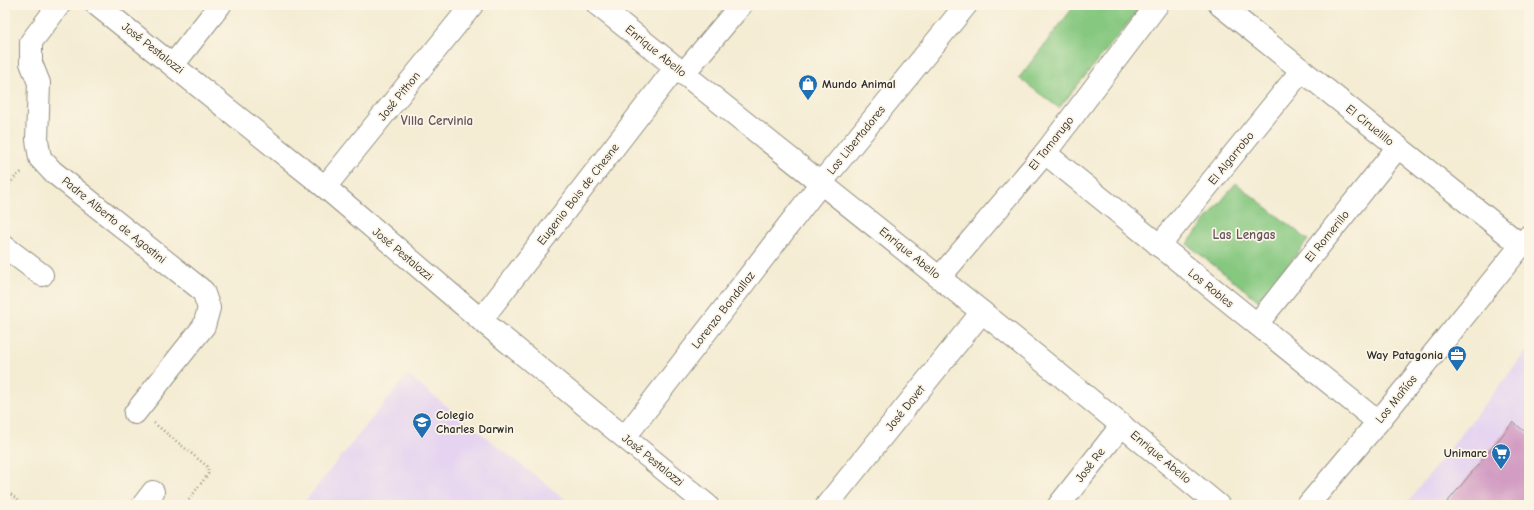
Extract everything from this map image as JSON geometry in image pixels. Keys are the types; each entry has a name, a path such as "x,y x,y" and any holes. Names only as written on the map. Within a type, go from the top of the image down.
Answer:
{"street":[{"path":"40,158 37,140 40,83 31,62 31,42 59,5"},
{"name":"José Pestalozzi","path":"97,5 325,187 481,320 707,505"},
{"path":"174,65 220,5"},
{"name":"José Pithon","path":"325,187 472,5"},
{"name":"Enrique Abello","path":"598,5 822,182 1122,425 1218,505"},
{"name":"Eugenio Bois de Chesne","path":"481,320 680,70 741,5"},
{"name":"Los Libertadores","path":"822,182 966,5"},
{"name":"El Tamarugo","path":"940,278 1045,153 1157,5"},
{"name":"El Ciruelillo","path":"1220,5 1398,147 1525,240"},
{"name":"El Algarrobo","path":"1159,246 1302,70"},
{"name":"El Romerillo","path":"1257,324 1398,147"},
{"name":"Los Robles","path":"1045,153 1378,422"},
{"name":"Padre Alberto de Agostini","path":"40,158 52,171 203,291 209,308 204,326 137,412"},
{"name":"Lorenzo Bondallaz","path":"625,437 822,182"},
{"name":"Los Mañíos","path":"1308,505 1378,422 1525,240"},
{"path":"5,247 42,275"},
{"name":"José Davet","path":"827,505 982,312"},
{"name":"José Re","path":"1058,505 1122,425"}],"path":[{"path":"5,191 15,177 40,158"},
{"path":"137,412 208,467 208,474 185,505"},
{"path":"5,489 23,505"}],"shaded area":[{"path":"1529,348 1529,505 1405,505"},
{"name":"Colegio Charles Darwin","path":"407,375 571,504 571,505 302,505"}],"green space":[{"path":"1075,5 1143,5 1059,108 1019,78"},
{"path":"1236,183 1308,240 1259,301 1187,244"}],"building":[{"name":"Unimarc","path":"1513,422 1529,435 1529,505 1445,505"}],"place":[{"name":"Mundo Animal","path":"808,101"},
{"name":"Way Patagonia","path":"1457,372"},
{"name":"Colegio Charles Darwin","path":"422,439"},
{"name":"Unimarc","path":"1501,470"}],"district":[{"name":"Villa Cervinia","path":"437,120"},
{"name":"Las Lengas","path":"1244,234"}]}
